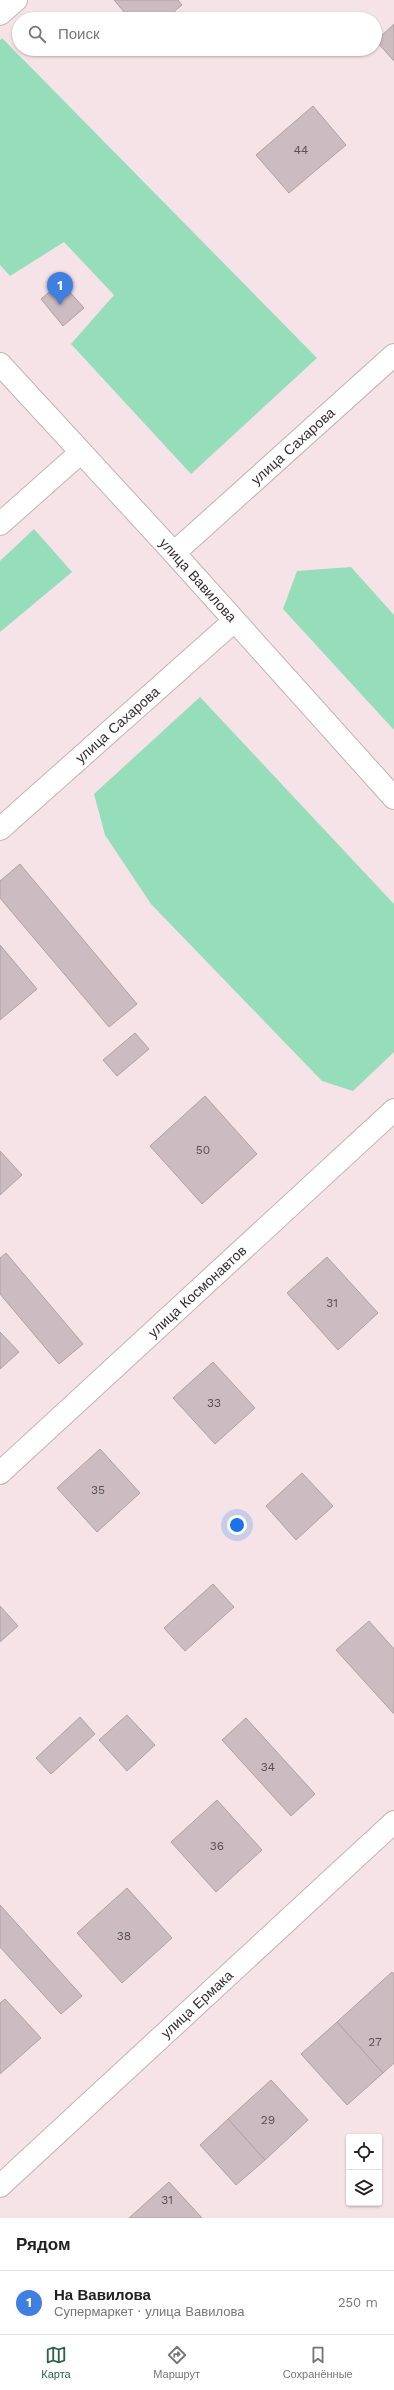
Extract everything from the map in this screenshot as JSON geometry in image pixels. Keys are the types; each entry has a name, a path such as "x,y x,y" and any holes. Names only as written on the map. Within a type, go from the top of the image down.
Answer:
{"street":[{"path":"0,14 16,0"},
{"name":"улица Сахарова","path":"174,553 394,355"},
{"name":"улица Вавилова","path":"0,364 80,453 174,553 394,798"},
{"path":"0,524 80,453"},
{"name":"улица Сахарова","path":"0,829 234,621"},
{"name":"улица Космонавтов","path":"0,1473 394,1110"},
{"name":"улица Ермака","path":"0,2186 394,1822"}],"green space":[{"path":"2,38 12,48 12,56 20,56 317,358 191,474 71,344 114,295 64,242 10,276 0,265 0,40"},
{"path":"34,529 72,572 0,632 0,561"},
{"path":"351,567 394,615 394,730 283,609 297,571"},
{"path":"200,697 394,904 394,1052 353,1091 322,1081 151,904 105,835 94,794"}],"building":[{"path":"114,0 178,0 182,5 174,12 124,12"},
{"path":"394,24 394,61 382,48 382,35"},
{"path":"313,106 346,145 289,193 256,155"},
{"path":"61,282 84,308 63,326 41,299"},
{"path":"20,864 137,1004 109,1027 0,898 0,881"},
{"path":"0,945 37,989 0,1020"},
{"path":"135,1033 149,1049 117,1076 103,1060"},
{"path":"205,1096 257,1154 202,1204 150,1146"},
{"path":"0,1151 22,1175 0,1195"},
{"path":"6,1253 83,1344 59,1364 0,1294 0,1258"},
{"path":"327,1257 378,1313 338,1350 287,1293"},
{"path":"0,1332 19,1352 0,1369"},
{"path":"213,1362 255,1408 215,1444 173,1398"},
{"path":"100,1449 140,1493 97,1532 57,1488"},
{"path":"302,1473 333,1506 296,1540 266,1506"},
{"path":"213,1584 234,1607 185,1651 164,1628"},
{"path":"0,1606 18,1626 0,1642"},
{"path":"369,1621 394,1649 394,1714 336,1650"},
{"path":"127,1715 155,1745 127,1771 99,1740"},
{"path":"80,1717 95,1734 51,1774 36,1758"},
{"path":"246,1718 315,1794 291,1816 222,1740"},
{"path":"217,1800 262,1850 216,1892 171,1842"},
{"path":"127,1888 172,1938 122,1983 77,1933"},
{"path":"0,1905 82,1996 61,2014 0,1947"},
{"path":"392,1972 394,1974 394,2063 383,2073 337,2022"},
{"path":"5,1999 41,2038 0,2074 0,2003"},
{"path":"337,2022 383,2073 347,2105 301,2054"},
{"path":"271,2080 308,2120 265,2160 228,2119"},
{"path":"228,2119 265,2160 236,2185 200,2145"},
{"path":"169,2182 202,2218 129,2218"}],"place":[{"name":"На Вавилова","path":"60,305"}]}
